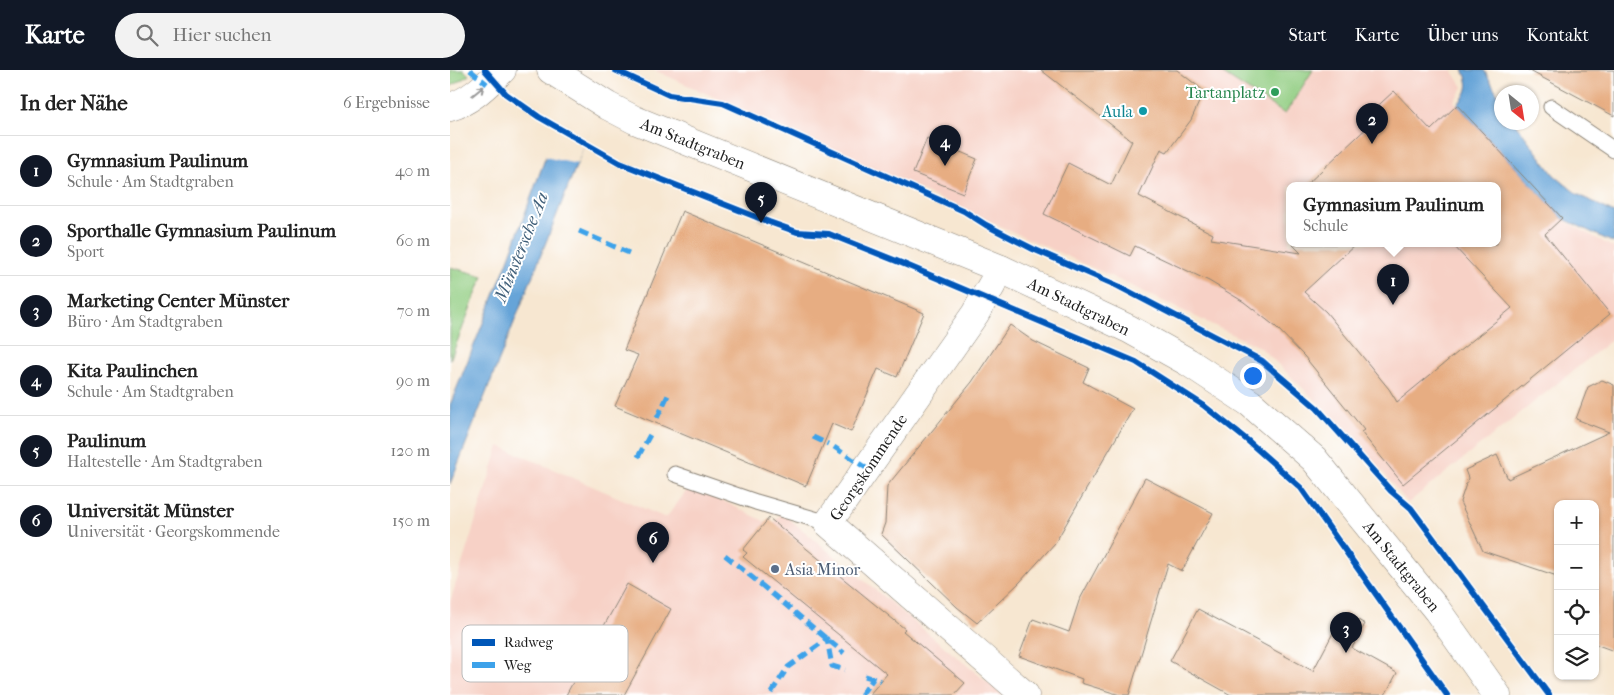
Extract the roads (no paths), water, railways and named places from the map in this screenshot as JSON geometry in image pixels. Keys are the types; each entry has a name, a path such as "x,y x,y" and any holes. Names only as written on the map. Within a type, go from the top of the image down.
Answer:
{"main road":[{"path":"450,107 458,105 473,96 502,70"},
{"name":"Am Stadtgraben","path":"557,74 608,106 654,127 1001,269 1129,329 1188,362 1250,403 1314,459 1437,610 1497,695"},
{"name":"Georgskommende","path":"1001,269 975,314 828,523 1025,695"}],"lane":[{"path":"1551,107 1614,150"},
{"path":"675,474 756,502 828,523"}],"water":[{"name":"Münstersche Aa","path":"611,70 577,164 450,484 450,405 507,263 546,156"},
{"path":"1463,70 1484,70 1494,88 1494,130 1520,130 1554,175 1577,194 1614,213 1614,243 1562,218 1457,105 1466,93 1467,80"}],"place":[{"name":"Tartanplatz","path":"1275,92"},
{"name":"Aula","path":"1143,111"},
{"name":"Sporthalle Gymnasium Paulinum","path":"1372,144"},
{"name":"Kita Paulinchen","path":"945,166"},
{"name":"Paulinum","path":"761,223"},
{"name":"Gymnasium Paulinum","path":"1393,305"},
{"name":"Universität Münster","path":"653,563"},
{"name":"Asia Minor","path":"775,569"},
{"name":"Marketing Center Münster","path":"1346,653"}]}
